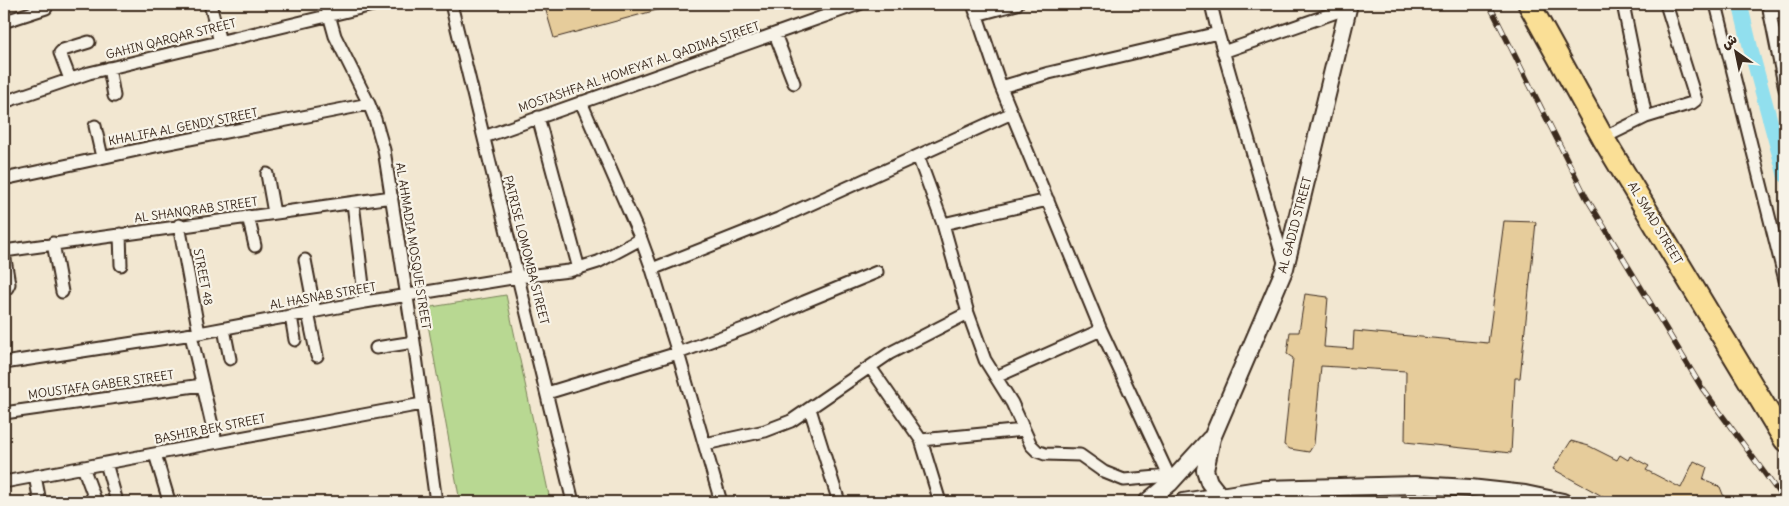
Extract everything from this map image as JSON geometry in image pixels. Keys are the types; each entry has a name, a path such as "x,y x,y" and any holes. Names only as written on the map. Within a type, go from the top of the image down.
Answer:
{"highway":[{"name":"AL SMAD STREET","path":"1529,4 1603,138 1785,440"}],"street":[{"path":"210,4 220,42"},
{"name":"GAHIN QARQAR STREET","path":"4,102 70,79 220,42 327,10 377,4"},
{"name":"PATRISE LOMOMBA STREET","path":"451,4 574,502"},
{"name":"MOSTASHFA AL HOMEYAT AL QADIMA STREET","path":"484,136 860,4"},
{"path":"918,156 942,224 968,313 985,360 1012,403 1031,445 1037,451 1045,454 1080,455 1098,468 1124,480 1174,475 1101,330 1001,87 974,9 1017,4"},
{"path":"1211,4 1285,268"},
{"path":"1623,4 1646,117"},
{"path":"1603,138 1646,117 1696,100 1666,4"},
{"path":"1716,4 1785,280"},
{"path":"1768,4 1785,90"},
{"path":"1223,52 1348,6"},
{"name":"AL GADID STREET","path":"1220,496 1208,482 1205,470 1212,438 1285,268 1348,6"},
{"path":"6,20 28,8 46,8"},
{"path":"1770,16 1785,9"},
{"name":"AL AHMADIA MOSQUE STREET","path":"327,10 339,45 369,104 384,150 414,342 436,502"},
{"path":"1001,87 1058,71 1218,33"},
{"path":"775,34 794,83"},
{"path":"70,79 60,53 63,50 89,42"},
{"path":"109,68 114,96"},
{"path":"581,102 641,238 652,269 721,502"},
{"name":"KHALIFA AL GENDY STREET","path":"4,179 102,157 369,104"},
{"path":"652,269 778,219 1012,113"},
{"path":"538,117 579,269"},
{"path":"95,126 102,157"},
{"path":"267,174 274,213"},
{"name":"AL SHANQRAB STREET","path":"4,252 179,225 392,198"},
{"path":"942,224 1048,200"},
{"path":"353,203 365,302"},
{"path":"248,216 256,246"},
{"name":"STREET 48","path":"179,225 202,385 216,442"},
{"path":"120,234 121,265"},
{"name":"AL HASNAB STREET","path":"4,363 195,334 365,302 579,269 598,262 641,238"},
{"path":"53,244 62,292"},
{"path":"4,252 9,284 4,289"},
{"path":"305,260 316,356"},
{"path":"547,393 678,353 754,326 804,302 877,272"},
{"path":"705,444 764,431 791,420 810,409 890,353 968,313"},
{"path":"291,316 295,340"},
{"path":"224,329 230,359"},
{"path":"996,376 1101,330"},
{"path":"376,348 414,342"},
{"path":"870,366 921,440 940,502"},
{"name":"MOUSTAFA GABER STREET","path":"4,413 202,385"},
{"name":"BASHIR BEK STREET","path":"4,482 422,404"},
{"path":"810,409 839,502"},
{"path":"921,440 1024,430"},
{"name":"AL GADID STREET","path":"1147,502 1212,438"},
{"path":"155,454 169,501"},
{"path":"106,463 117,502"},
{"path":"83,467 96,502"},
{"path":"35,476 40,502"},
{"path":"1184,502 1264,488 1415,485 1525,494 1563,502"}],"green space":[{"path":"506,295 550,500 540,502 460,502 425,308"}],"building":[{"path":"544,4 668,4 668,7 554,38"},
{"path":"1504,221 1536,222 1520,378 1515,378 1511,453 1405,442 1406,371 1321,366 1314,444 1309,452 1290,449 1284,445 1293,358 1287,354 1290,332 1299,332 1305,294 1328,297 1324,347 1353,349 1354,331 1488,343"},
{"path":"1571,441 1589,446 1617,460 1620,455 1628,460 1630,456 1649,466 1646,470 1681,488 1694,461 1707,467 1703,480 1720,487 1726,502 1613,502 1553,469"}],"waterway":[{"path":"1740,4 1785,175"}],"railway":[{"path":"1489,4 1586,197 1702,388 1785,501"}]}
